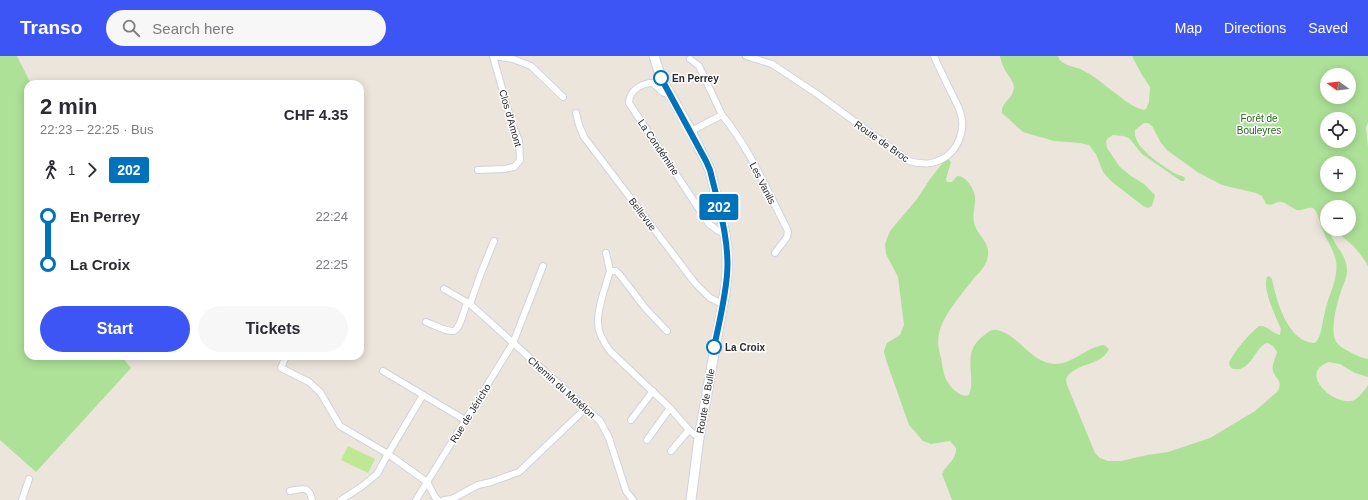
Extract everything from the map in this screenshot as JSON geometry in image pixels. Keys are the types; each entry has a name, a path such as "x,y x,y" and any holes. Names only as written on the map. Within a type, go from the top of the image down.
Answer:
{"street":[{"name":"Clos d'Amont","path":"478,170 514,167 520,160 519,141 511,121 493,56 513,59 531,66 562,97"},
{"name":"Route de Bulle","path":"654,56 657,69 691,131 710,170 727,248 727,274 723,304 699,438 690,500"},
{"name":"Route de Broc","path":"746,56 772,64 909,161 920,164 936,162 952,152 959,141 962,124 961,114 934,56"},
{"name":"Les Vanils","path":"690,59 699,66 722,115 733,128 756,168 788,231 787,237 775,253"},
{"name":"La Condémine","path":"670,95 662,92 653,83 644,83 629,97 629,103 709,224 725,234"},
{"name":"Bellevue","path":"576,113 584,137 695,283 710,298 723,304"},
{"path":"691,131 722,115"},
{"path":"426,322 449,332 454,332 458,329 494,242"},
{"path":"606,253 610,270 602,297 598,323 603,341 610,351 670,408 689,430 699,438"},
{"name":"Rue de Jéricho","path":"416,500 513,343 543,266"},
{"path":"610,270 616,271 620,275 646,309 667,331"},
{"path":"444,289 469,304 513,343"},
{"name":"Chemin du Motélon","path":"513,343 600,421 609,438 626,491 633,500"},
{"path":"285,360 282,368 309,382 320,392 340,426 388,454 427,482 438,500"},
{"path":"383,371 465,420"},
{"path":"631,420 652,391"},
{"path":"341,500 378,474 388,454 423,395"},
{"path":"444,500 452,498 478,485 519,472 586,408"},
{"path":"647,440 670,408"},
{"path":"671,451 689,430"},
{"path":"22,500 29,479"},
{"path":"290,492 302,489 307,490 311,493 312,500"}],"green space":[{"path":"0,56 17,56 29,80 24,80 24,360 124,360 131,368 36,472 0,440"},
{"name":"Forêt de Bouleyres","path":"1000,56 1058,56 1059,59 1065,64 1081,69 1099,80 1129,104 1144,110 1149,102 1150,87 1132,56 1368,56 1368,122 1366,128 1368,147 1368,266 1362,256 1350,243 1341,236 1356,236 1356,200 1320,200 1320,222 1317,213 1313,208 1297,210 1282,202 1269,205 1266,204 1262,196 1256,193 1222,185 1199,173 1168,151 1161,143 1152,126 1148,123 1144,123 1135,130 1135,136 1138,143 1149,155 1174,173 1184,177 1184,181 1181,181 1142,154 1129,138 1113,135 1106,141 1107,148 1120,167 1144,184 1155,195 1152,206 1148,208 1143,206 1111,181 1103,172 1096,154 1089,145 1054,141 1023,132 1002,113 1003,106 1013,92 1014,88 1012,80 1005,71"},
{"name":"Forêt de Bouleyres","path":"948,159 951,162 946,179 947,182 952,182 958,176 967,180 973,190 975,196 973,217 974,223 987,246 988,255 985,265 954,305 941,327 938,337 938,347 947,381 958,393 966,396 969,395 971,388 970,365 972,350 983,336 993,330 997,330 1012,337 1038,359 1054,364 1067,362 1097,346 1104,345 1109,349 1105,355 1094,362 1075,370 1066,379 1067,385 1095,453 1100,458 1108,461 1121,461 1168,452 1210,438 1255,411 1278,391 1280,384 1274,374 1273,369 1277,352 1273,346 1268,343 1264,344 1259,349 1251,361 1244,367 1240,369 1233,369 1230,367 1229,363 1242,343 1259,326 1265,327 1280,335 1281,329 1266,288 1267,277 1269,276 1272,279 1280,308 1291,328 1297,336 1306,341 1315,343 1320,333 1326,306 1336,274 1337,268 1334,253 1326,236 1331,236 1347,265 1346,279 1337,303 1334,319 1335,339 1344,349 1368,359 1368,377 1355,373 1340,364 1328,362 1320,367 1317,373 1317,380 1327,392 1334,397 1350,401 1356,399 1368,385 1368,500 952,500 942,474 955,456 956,448 950,441 931,444 923,441 909,425 886,360 884,351 887,343 900,335 904,325 898,277 886,254 885,244 890,231 917,199 945,160"},
{"path":"348,446 375,459 368,473 341,460"}],"bus line":[{"name":"202","path":"661,78 691,131 710,170 725,234 728,261 727,274 723,304 714,347"}],"place":[{"name":"En Perrey","path":"661,78"},
{"name":"La Croix","path":"714,347"}]}
